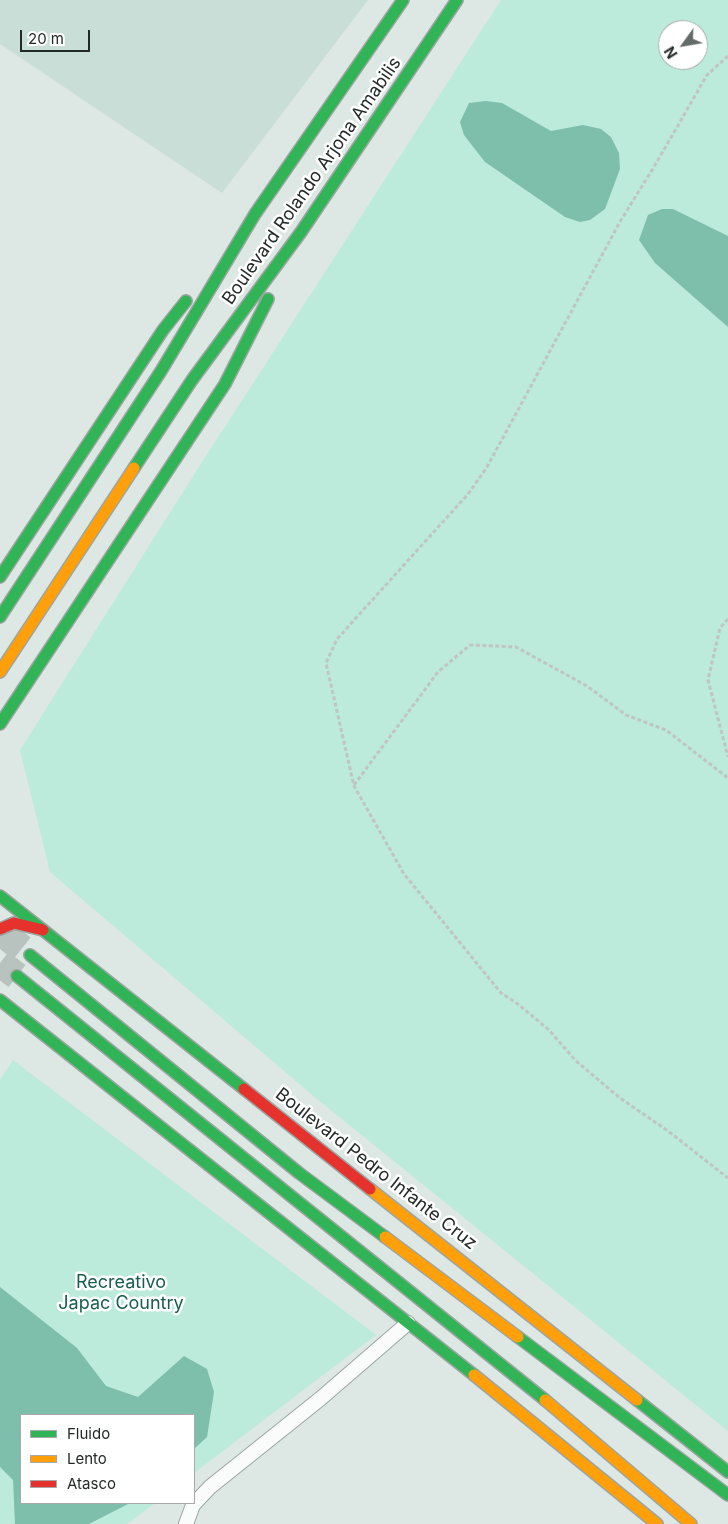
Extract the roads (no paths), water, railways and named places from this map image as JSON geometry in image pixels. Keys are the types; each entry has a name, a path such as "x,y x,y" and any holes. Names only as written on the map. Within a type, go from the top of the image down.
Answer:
{"main road":[{"name":"Boulevard Rolando Arjona Amabilis","path":"0,617 161,371 255,214 403,0"},
{"name":"Boulevard Rolando Arjona Amabilis","path":"0,672 192,380 301,232 457,0"},
{"path":"0,576 163,330 255,214"},
{"path":"0,724 225,384 301,232"},
{"name":"Boulevard Pedro Infante Cruz","path":"1,897 728,1472"},
{"path":"0,929 14,923 29,925 47,932"},
{"path":"30,955 299,1174 728,1495"},
{"path":"16,976 503,1364 691,1524"},
{"path":"0,1000 657,1524"}],"lane":[{"path":"195,1503 210,1487 320,1399 408,1324"},
{"path":"186,1524 194,1504"}],"tunnel":[{"path":"0,931 30,955"},
{"path":"0,963 17,976"}],"park label":[{"name":"Recreativo Japac Country","path":"121,1294"}]}
